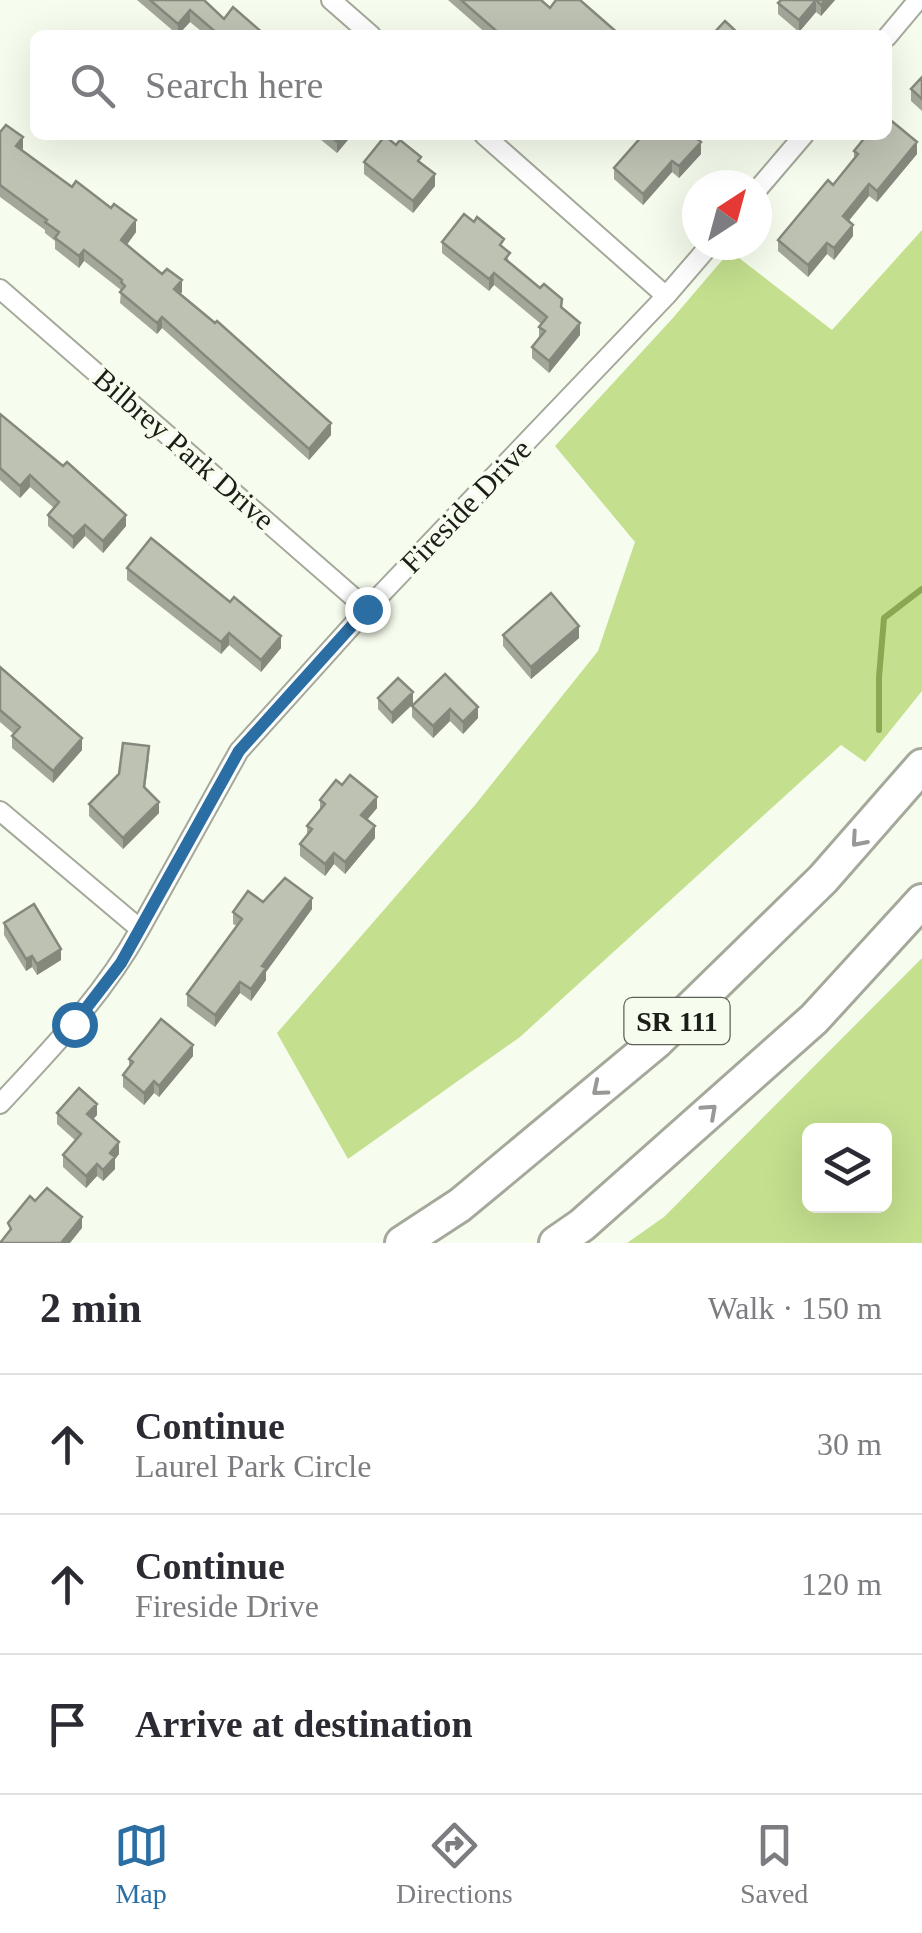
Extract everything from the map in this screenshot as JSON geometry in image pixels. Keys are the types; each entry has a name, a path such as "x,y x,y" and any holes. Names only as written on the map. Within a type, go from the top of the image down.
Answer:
{"highway":[{"name":"SR 111","path":"402,1243 460,1204 656,1042 823,879 922,766"},
{"name":"SR 111","path":"556,1243 582,1225 814,1019 922,902"}],"street":[{"path":"331,0 365,30"},
{"path":"892,31 918,0"},
{"path":"490,140 666,296"},
{"path":"772,172 800,140"},
{"name":"Fireside Drive","path":"0,1104 74,1024 121,963 239,751 367,609 697,260"},
{"name":"Bilbrey Park Drive","path":"0,288 367,609"},
{"path":"0,811 140,929"}],"green space":[{"path":"922,230 922,691 865,762 841,745 520,1037 348,1159 277,1033 475,805 598,651 635,542 555,446 722,260 742,260 832,330"},
{"path":"922,958 922,1243 627,1243 664,1217"}],"building":[{"path":"150,0 204,0 224,19 233,7 259,30 213,30 190,10 178,24"},
{"path":"461,0 541,0 550,8 556,0 580,0 614,30 495,30"},
{"path":"816,0 799,20 778,3"},
{"path":"725,21 735,30 717,30"},
{"path":"922,77 922,99 911,89"},
{"path":"892,121 917,142 877,191 869,184 843,216 853,225 834,248 827,243 808,265 778,240 828,180 833,185 858,154 854,151 863,140 892,140"},
{"path":"6,125 23,137 16,146 72,187 76,181 111,208 114,204 136,220 121,240 162,274 167,269 182,280 174,289 217,321 331,423 309,449 162,317 157,323 120,292 125,286 122,280 84,250 79,256 55,238 59,232 47,220 0,185 0,131"},
{"path":"382,140 396,145 400,140 435,174 413,201 364,162"},
{"path":"639,140 701,142 679,166 672,161 643,194 614,168"},
{"path":"464,214 474,222 477,217 504,239 500,245 510,253 505,259 540,288 544,284 562,299 561,307 580,323 549,361 532,347 545,331 539,327 547,317 494,273 489,279 442,242"},
{"path":"0,414 63,466 67,462 126,515 103,541 85,525 73,537 48,515 59,502 30,475 20,486 0,468"},
{"path":"151,538 230,602 234,597 281,636 261,660 229,633 221,642 127,568"},
{"path":"551,593 579,626 531,667 503,635"},
{"path":"0,667 82,738 53,771 12,736 20,727 0,710"},
{"path":"445,674 478,707 463,722 450,709 433,726 412,706"},
{"path":"398,678 413,692 392,713 378,698"},
{"path":"123,743 149,746 144,787 159,802 123,838 89,804 119,774"},
{"path":"350,775 377,797 361,815 375,826 345,862 334,853 325,864 300,844 312,829 307,826 325,804 320,800 336,780 342,785"},
{"path":"285,878 312,898 262,966 266,968 251,989 240,982 215,1015 187,994 242,919 233,912 248,891 263,902"},
{"path":"34,904 61,949 37,964 32,956 26,959 4,923"},
{"path":"161,1019 193,1045 159,1086 154,1081 144,1093 123,1075 133,1062 129,1059"},
{"path":"79,1088 97,1104 87,1114 119,1142 110,1153 115,1157 103,1170 97,1164 86,1176 63,1155 81,1134 57,1113"},
{"path":"47,1188 82,1217 61,1243 0,1243 11,1229 8,1223 30,1196 35,1201"}],"waterway":[{"path":"879,730 884,618 922,589"}],"route":[{"path":"74,1024 121,963 239,751 367,609"}]}
